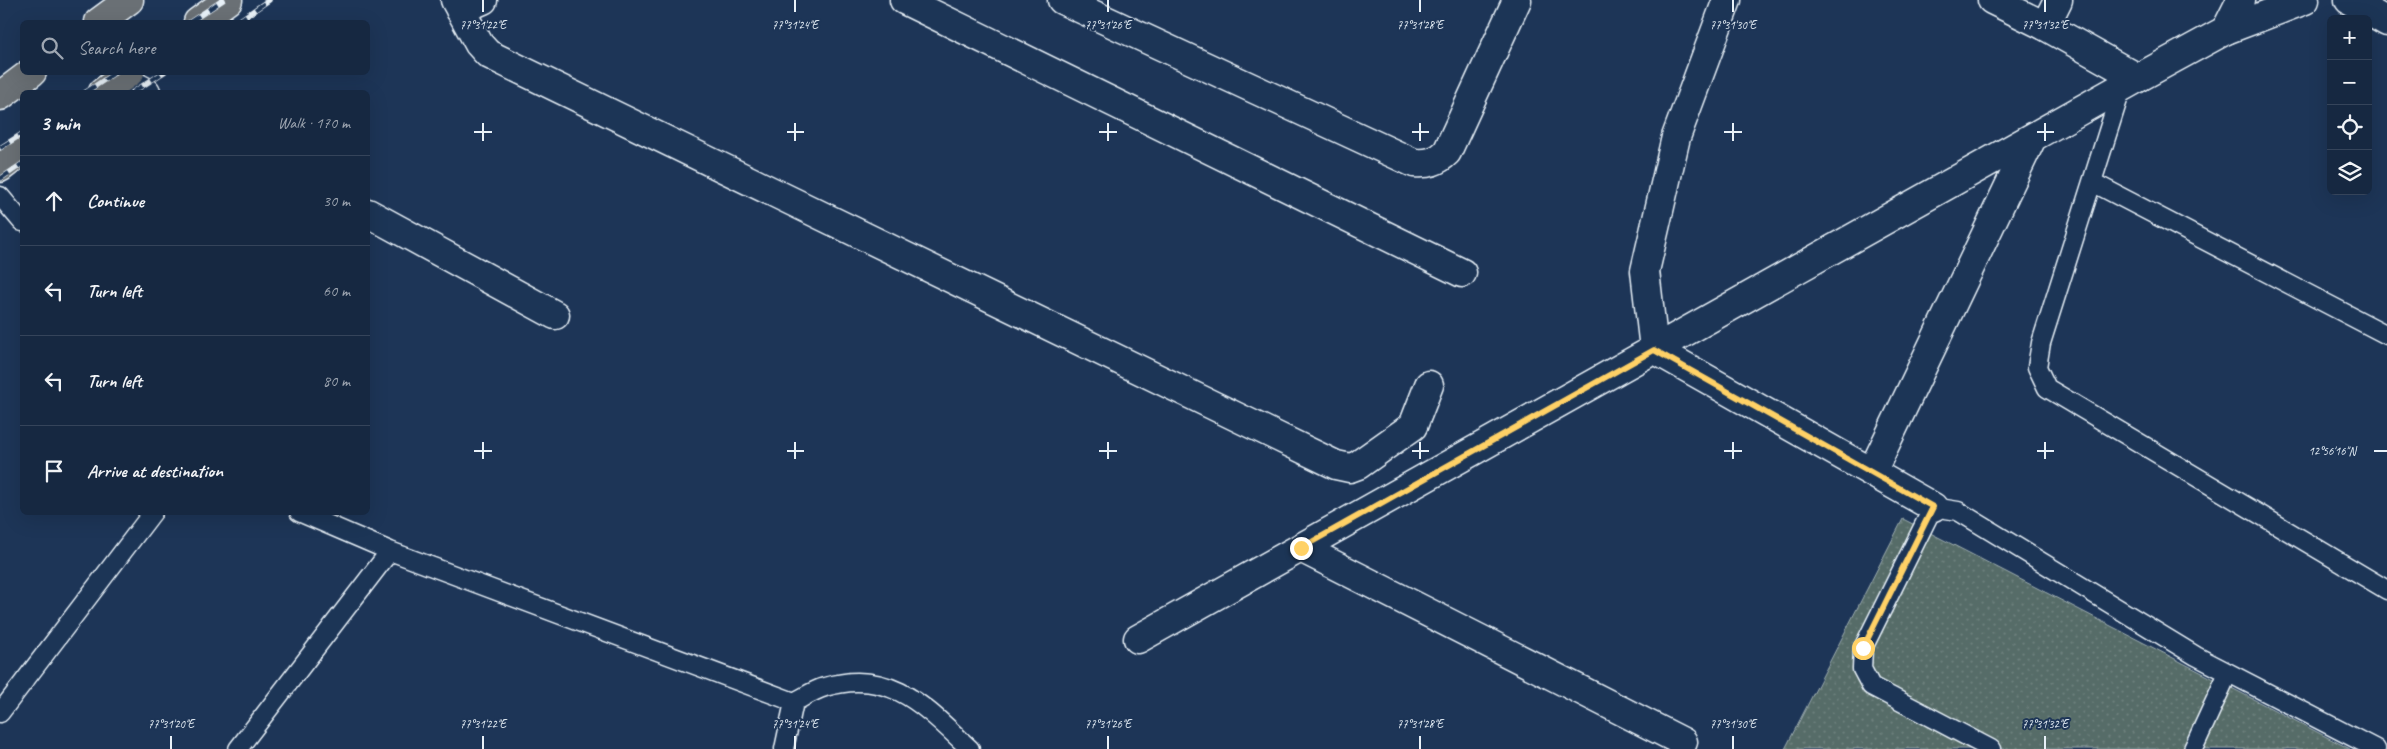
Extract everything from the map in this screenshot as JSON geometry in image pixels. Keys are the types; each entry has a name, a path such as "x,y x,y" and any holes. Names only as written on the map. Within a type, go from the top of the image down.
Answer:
{"highway":[{"path":"101,20 129,0"},
{"path":"201,20 228,0"},
{"path":"0,96 28,75"},
{"path":"0,168 20,153"}],"street":[{"path":"904,0 1462,273"},
{"path":"1062,0 1414,163 1424,164 1438,161 1447,152 1517,0"},
{"path":"1654,350 1645,271 1676,137 1727,0"},
{"path":"1992,0 2045,26 2130,83"},
{"path":"2045,26 2058,0"},
{"path":"2226,30 2241,0"},
{"path":"1138,639 2226,30 2305,0"},
{"path":"2349,0 2387,22"},
{"path":"466,3 479,44 488,54 1336,465 1350,468 1358,465 1413,426 1429,385"},
{"path":"113,85 137,90"},
{"path":"1872,472 2032,138"},
{"path":"370,214 555,314"},
{"path":"1654,350 1933,507"},
{"path":"1301,548 1683,742"}],"lane":[{"path":"2130,83 2092,182 2040,343 2037,367 2047,388 2387,590"},
{"path":"2092,182 2387,335"},
{"path":"0,196 20,220"},
{"path":"1991,749 1871,686 1862,669 1863,648 1933,507 1958,511 2196,656 2376,749"},
{"path":"2,706 150,515"},
{"path":"306,515 390,551 794,702 824,687 859,680 889,686 922,705 970,749"},
{"path":"238,749 390,551"},
{"path":"2193,749 2228,673"},
{"path":"784,749 794,702"}],"green space":[{"path":"1903,519 2350,749 1785,749"}],"railway":[{"path":"193,20 223,0"},
{"path":"240,20 269,0"},
{"path":"89,90 112,75"},
{"path":"136,90 159,75"},
{"path":"0,148 20,135"},
{"path":"0,179 20,165"}],"route":[{"path":"1301,548 1654,350 1933,507 1863,648"}]}
